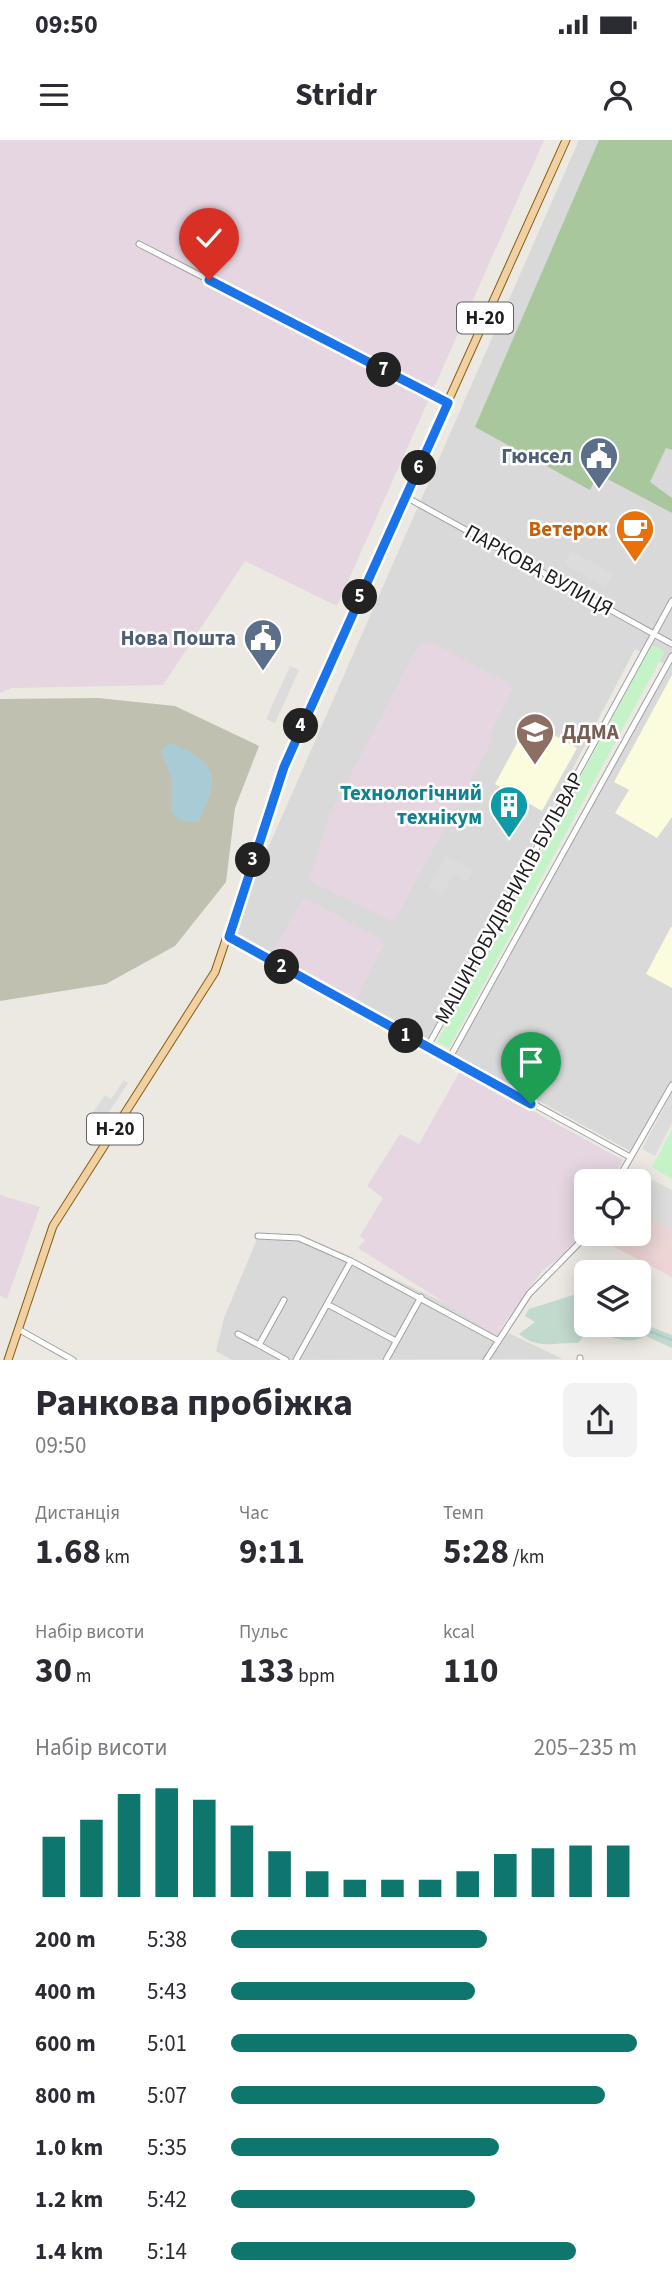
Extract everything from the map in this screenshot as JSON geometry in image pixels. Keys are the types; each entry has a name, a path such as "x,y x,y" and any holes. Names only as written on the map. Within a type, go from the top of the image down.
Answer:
{"main road":[{"name":"Н-20","path":"8,1360 53,1226 207,985 229,937 284,767 566,140"}],"street":[{"path":"139,244 448,403"},
{"name":"ПАРКОВА ВУЛИЦЯ","path":"405,497 672,643"},
{"name":"МАШИНОБУДІВНИКІВ БУЛЬВАР","path":"427,1048 672,601"},
{"name":"МАШИНОБУДІВНИКІВ БУЛЬВАР","path":"449,1059 672,656"},
{"path":"229,937 630,1157"},
{"path":"624,1169 672,1085"},
{"path":"258,1236 299,1238 351,1261 497,1339"},
{"path":"486,1360 497,1339 529,1294 579,1246"},
{"path":"296,1360 351,1261"},
{"path":"386,1360 421,1297"},
{"path":"259,1345 284,1300"},
{"path":"327,1304 396,1341"},
{"path":"18,1329 73,1360"},
{"path":"238,1334 286,1360"}],"shaded area":[{"path":"0,140 544,140 337,606 245,561 163,685 12,688 0,693"},
{"path":"579,140 672,140 672,1083 630,1151 455,1055 667,665 635,649 427,1048 229,937"},
{"path":"571,551 613,574 605,587 564,564"},
{"path":"431,642 514,686 489,737 493,739 394,922 309,881 329,816 418,646"},
{"path":"290,666 299,670 275,723 266,719"},
{"path":"672,675 672,817 657,838 615,813 629,790 614,782"},
{"path":"98,698 175,706 259,746 235,808 226,882 175,946 106,984 0,1001 0,699"},
{"name":"ДДМА","path":"529,721 577,748 542,811 495,784"},
{"path":"446,856 473,870 467,882 453,875 443,895 429,887"},
{"path":"304,897 386,942 355,1002 273,951"},
{"path":"672,927 672,988 646,974"},
{"path":"460,1071 623,1160 618,1169 574,1169 575,1246 543,1270 496,1335 358,1248 365,1240 360,1236 383,1198 367,1186 400,1134 419,1144"},
{"path":"124,1080 128,1083 99,1127 88,1120 105,1095 111,1099"},
{"path":"672,1092 672,1123 655,1156 642,1149"},
{"path":"651,1179 672,1190 672,1230 651,1219"},
{"path":"0,1195 40,1207 7,1299 0,1296"},
{"path":"651,1219 672,1230 672,1277 651,1266 651,1260 639,1260 613,1246 651,1246"},
{"path":"257,1239 299,1240 378,1271 563,1359 232,1360 216,1351 224,1318"},
{"path":"574,1295 574,1337 583,1337 578,1343 540,1344 526,1339 519,1334 535,1322 525,1316 529,1309"},
{"path":"651,1327 672,1335 672,1348 648,1337 651,1337"},
{"path":"612,1337 643,1337 638,1339"}],"green space":[{"path":"599,140 672,140 672,450 666,448 650,482 672,498 672,513 598,474 590,490 475,427"},
{"path":"652,645 665,651 449,1048 437,1042"},
{"path":"672,1129 672,1179 652,1167"}],"water":[{"path":"170,743 198,757 211,772 210,793 198,822 180,820 171,812 171,777 161,751"}],"waterway":[{"path":"651,1332 672,1340"}],"place":[{"name":"Гюнсел","path":"599,490"},
{"name":"Ветерок","path":"635,563"},
{"name":"Нова Пошта","path":"263,672"},
{"name":"ДДМА","path":"535,766"},
{"name":"Технологічний технікум","path":"509,839"}],"route":[{"path":"209,280 448,403 290,751 274,793 229,937 531,1104"}]}
